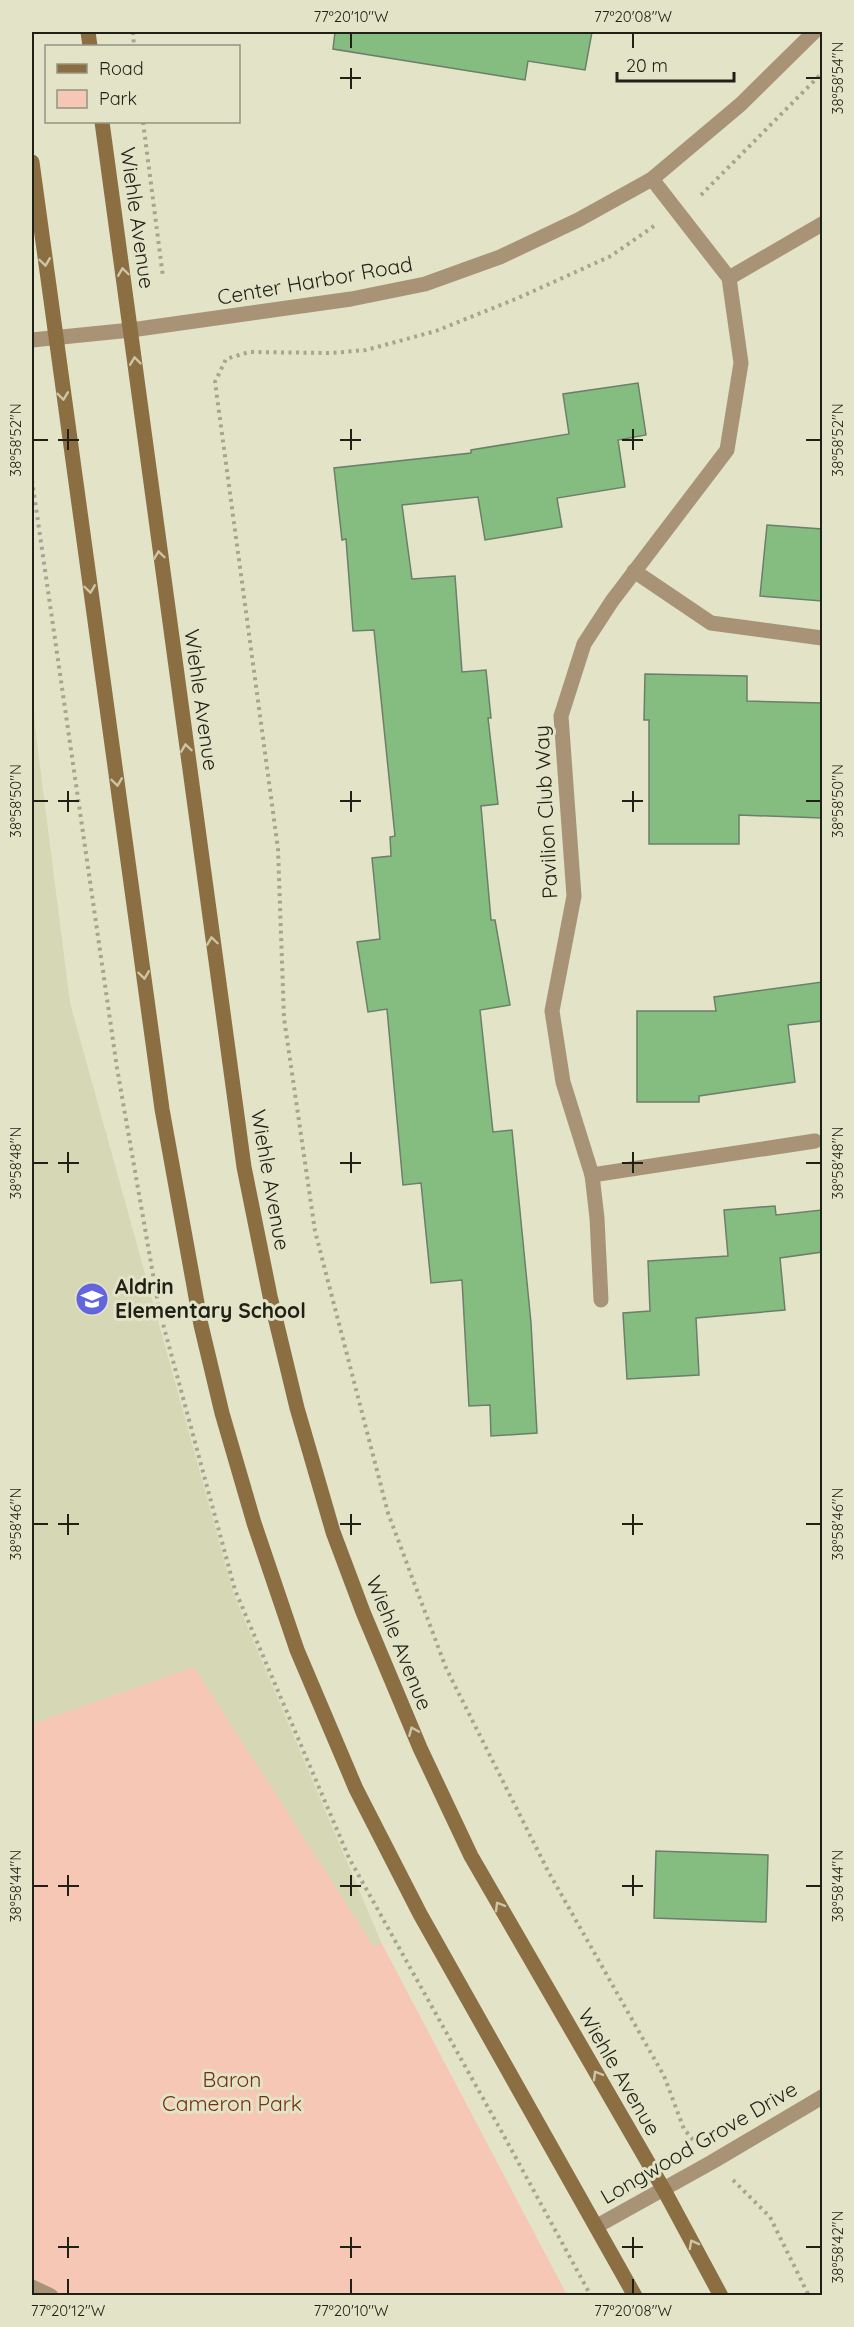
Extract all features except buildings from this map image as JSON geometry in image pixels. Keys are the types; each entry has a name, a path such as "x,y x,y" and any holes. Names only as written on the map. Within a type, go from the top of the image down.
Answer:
{"main road":[{"name":"Wiehle Avenue","path":"102,123 131,330 147,467 244,1167 270,1296 297,1407 333,1532 363,1612 420,1749 471,1856 664,2190 721,2295"},
{"path":"32,162 162,1109 201,1325 225,1424 254,1523 297,1650 356,1790 420,1914 635,2295"}],"street":[{"name":"Center Harbor Road","path":"32,340 131,330 351,299 425,284 500,257 578,220 652,179 741,104 814,32"},
{"name":"Pavilion Club Way","path":"602,1299 592,1175 563,1082 552,1011 574,896 561,716 584,644 634,571 727,450 741,363 729,278 652,179"},
{"path":"729,278 822,224"},
{"path":"634,571 711,623 822,639"},
{"path":"592,1175 815,1141"},
{"name":"Longwood Grove Drive","path":"597,2226 664,2190 822,2097"},
{"path":"32,2287 51,2295"}],"path":[{"path":"809,2295 770,2217 743,2188 712,2162 684,2129 664,2076 548,1871 446,1668 388,1513 315,1231 284,1018 278,849 216,382 226,359 249,352 331,353 366,350 436,331 518,298 611,256 705,192 822,73"},
{"path":"143,123 163,277"}],"shaded area":[{"name":"Aldrin Elementary School","path":"32,687 70,1003 234,1595 381,1942 374,1948 194,1667 32,1724"}],"green space":[{"name":"Baron Cameron Park","path":"194,1667 374,1947 381,1942 567,2295 32,2295 32,1724"}],"place":[{"name":"Aldrin Elementary School","path":"92,1299"}]}
